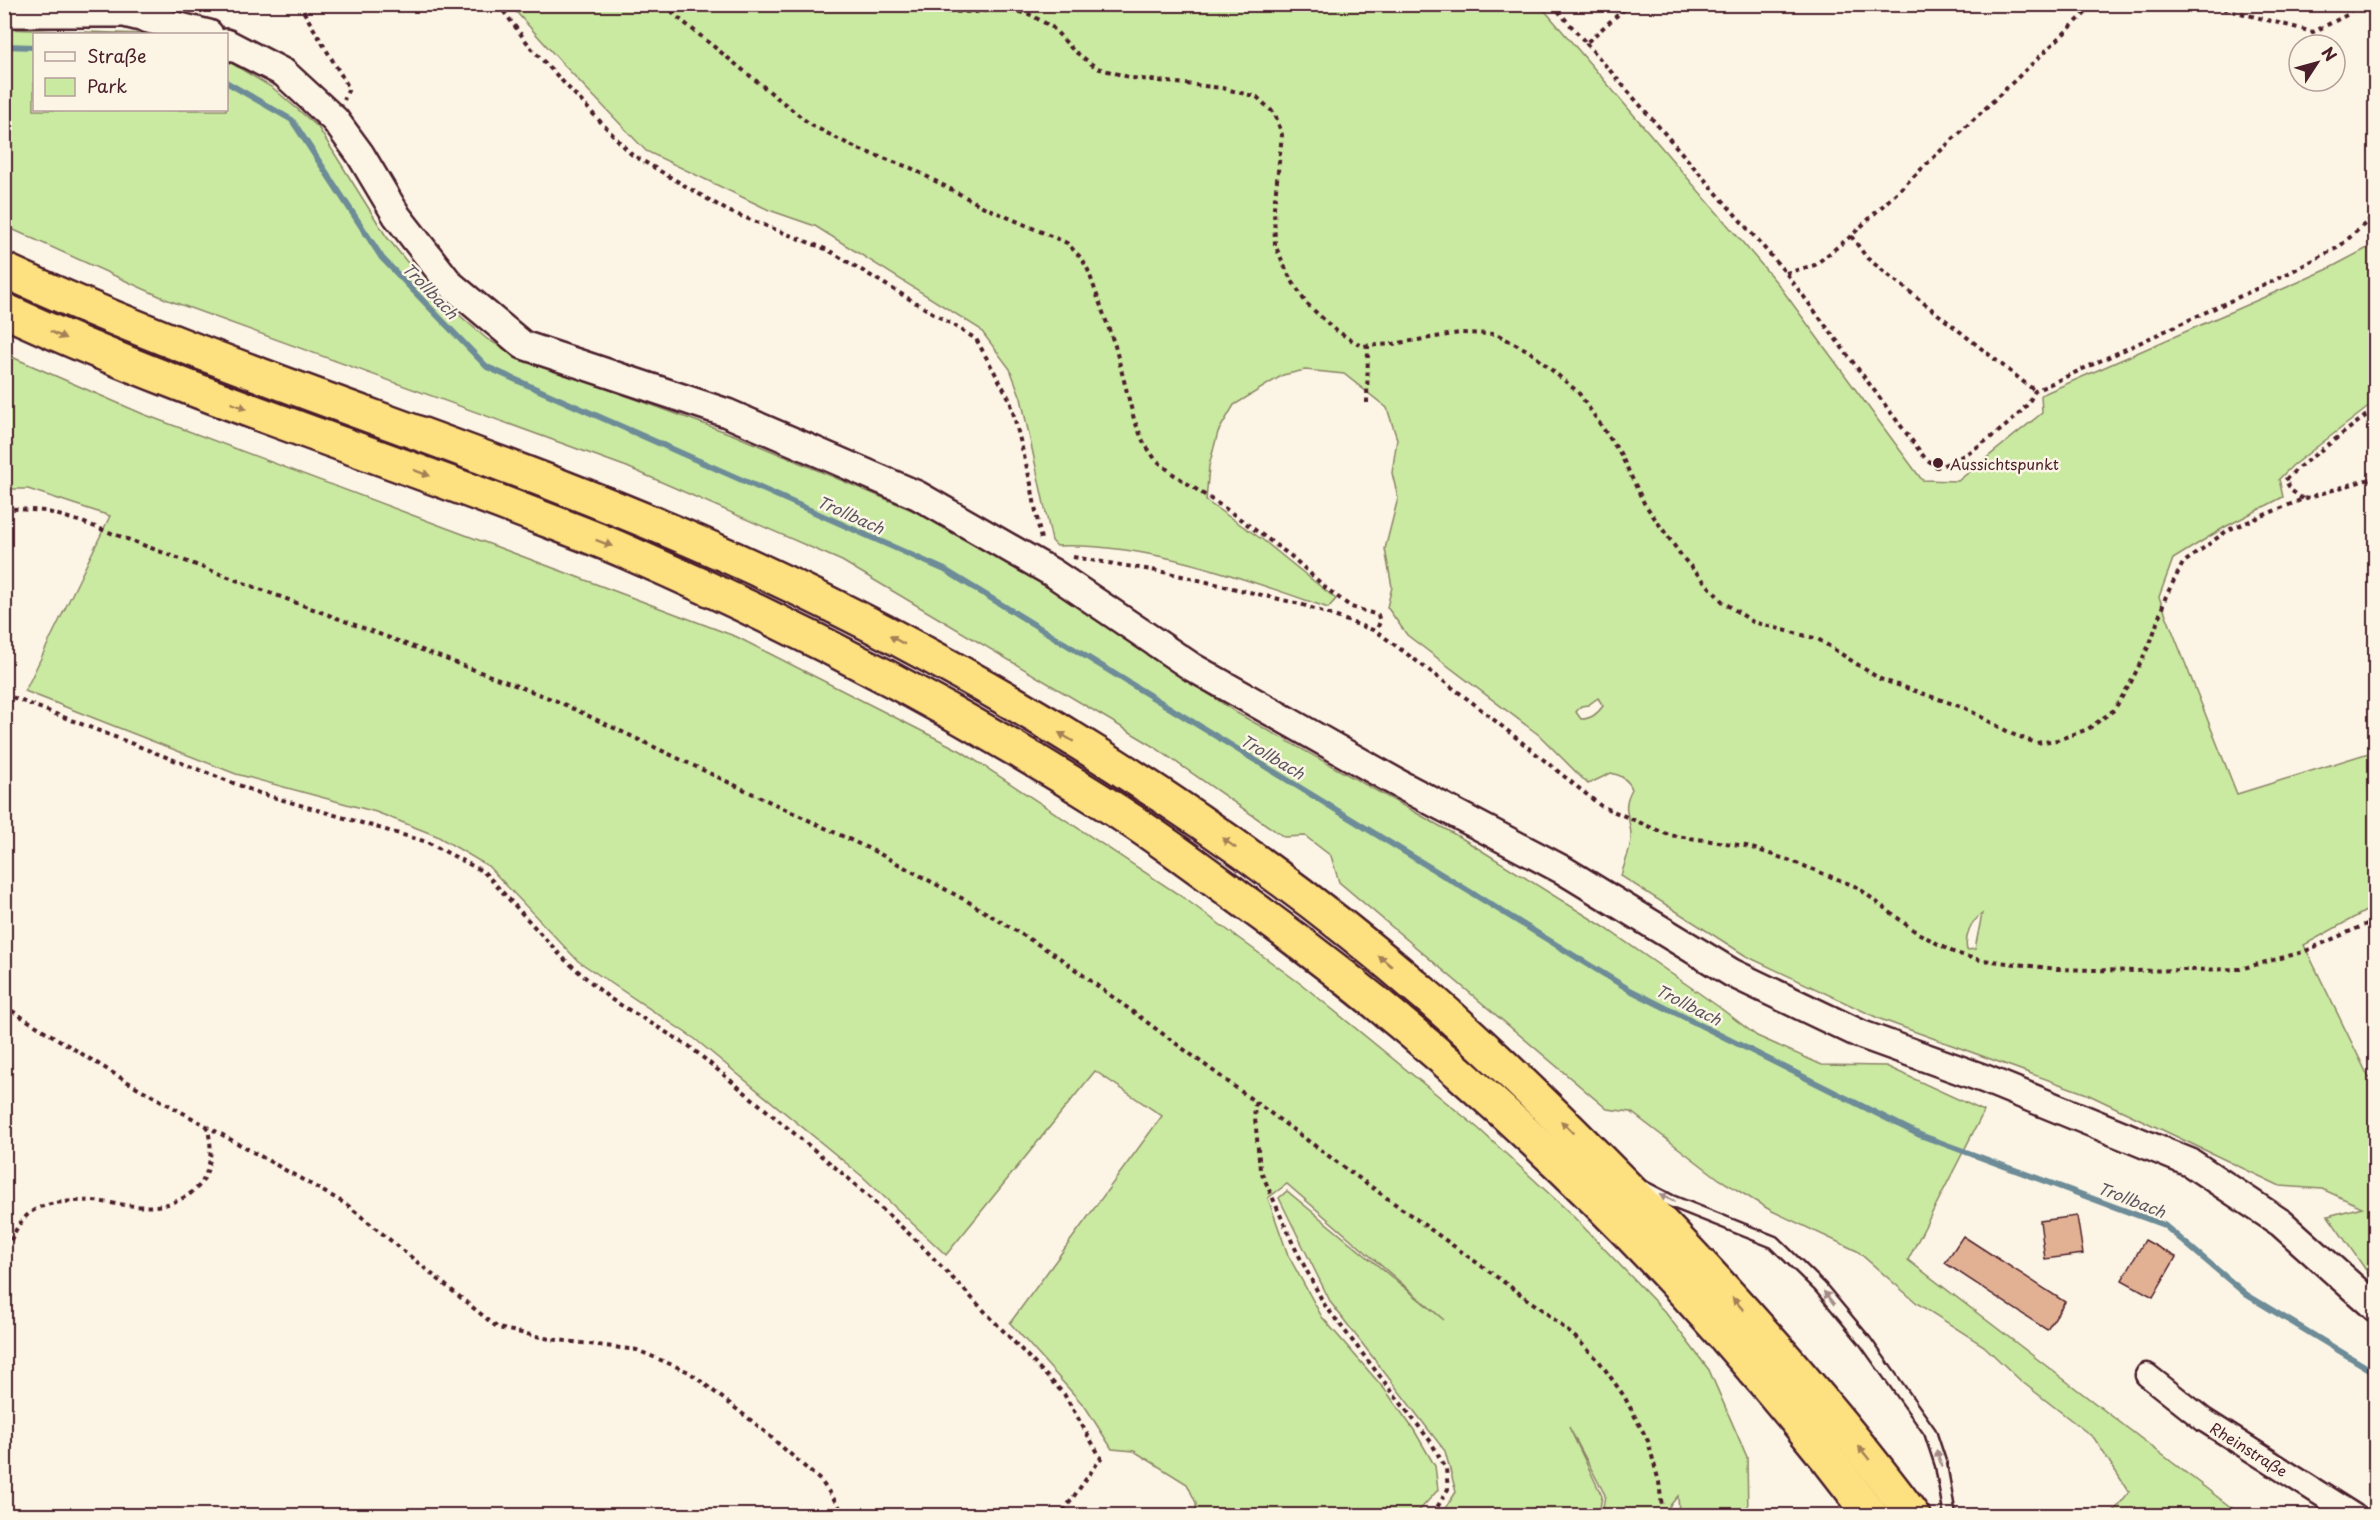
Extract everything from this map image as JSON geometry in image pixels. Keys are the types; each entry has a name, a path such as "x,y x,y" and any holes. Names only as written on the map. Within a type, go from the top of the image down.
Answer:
{"highway":[{"path":"4,270 81,306 634,515 775,578 891,636 992,692 1123,771 1226,841 1329,916 1446,1013 1520,1080 1731,1296 1831,1412 1913,1515"},
{"path":"4,310 67,339 149,372 621,549 738,601 873,668 978,726 1105,804 1307,947 1496,1105 1633,1236 1678,1285 1792,1416 1872,1515"}],"street":[{"path":"4,13 123,13 205,33"},
{"path":"228,44 284,73 335,120 360,154 397,216 450,284 523,345 727,414 917,495 1053,573 1192,667 1401,785 1563,870 1732,973 1860,1034 1985,1079 2191,1163 2281,1223 2376,1308"},
{"name":"Rheinstraße","path":"2147,1375 2204,1420 2355,1515"}],"lane":[{"path":"1609,1169 1671,1201 1774,1242 1820,1287 1864,1341 1930,1432 1941,1465 1950,1515"}],"path":[{"path":"299,4 349,87 335,120"},
{"path":"498,4 532,50 631,154 728,211 828,250 975,339 1010,399 1031,484 1042,547"},
{"path":"666,4 676,16 811,125 858,149 911,168 984,207 1067,243 1082,259 1115,346 1134,419 1143,441 1155,459 1291,556 1351,607 1378,615 1380,622 1376,631"},
{"path":"912,4 936,11 975,12 1002,9 1029,14 1052,27 1073,50 1097,68 1132,78 1222,88 1257,97 1275,114 1282,135 1274,207 1275,245 1289,276 1305,303 1334,329 1361,346 1460,333 1496,334 1529,351 1578,392 1620,453 1644,503 1683,558 1723,602 1753,621 1818,639 1880,679 1965,708 2012,734 2036,743 2057,740 2088,729 2114,710 2151,641 2166,596 2183,563 2228,530 2303,499 2376,477"},
{"path":"1552,4 1786,273 1925,458 1937,467 1952,463 1985,441 2025,407 2035,391 2269,283 2340,247 2376,214"},
{"path":"1586,43 1630,4"},
{"path":"1786,273 1815,265 1851,236 2095,4"},
{"path":"2206,4 2313,32 2347,15 2355,4"},
{"path":"1851,236 1867,258 2035,391"},
{"path":"1368,346 1368,403"},
{"path":"2303,499 2292,491 2285,480 2376,408"},
{"path":"4,508 45,511 82,522 557,701 878,853 968,901 1057,956 1544,1311 1576,1338 1599,1360 1624,1396 1648,1442 1659,1482 1663,1515"},
{"path":"1053,573 1068,556 1143,568 1300,604 1376,631 1473,703 1608,809 1668,835 1746,846 1857,887 1916,932 1953,952 1975,959 2057,969 2136,971 2240,969 2303,952 2376,920"},
{"path":"4,694 259,794 428,842 484,872 563,958 609,998 688,1046 848,1178 917,1241 1064,1394 1101,1458 1060,1515"},
{"path":"4,1006 126,1081 346,1204 498,1328 550,1339 637,1350 689,1372 821,1481 846,1515"},
{"path":"1256,1102 1254,1108 1260,1169 1293,1244 1324,1304 1431,1442 1446,1469 1448,1489 1432,1515"},
{"path":"4,1257 23,1218 37,1208 70,1202 103,1201 118,1205 152,1208 179,1201 202,1185 210,1165 211,1140 207,1126"}],"green space":[{"path":"510,5 1540,5 1778,284 1922,480 1958,481 2042,413 2041,395 2326,270 2375,244 2375,402 2292,466 2279,479 2283,497 2225,527 2173,559 2159,597 2237,794 2375,751 2375,906 2304,945 2369,1078 2375,1077 2375,1283 2328,1216 2362,1207 2322,1189 2280,1186 2087,1094 1880,1019 1746,956 1621,876 1631,840 1627,802 1632,789 1626,780 1611,773 1588,784 1539,735 1407,635 1387,607 1392,587 1385,549 1398,498 1392,473 1397,439 1387,408 1344,374 1305,370 1283,375 1234,405 1218,432 1209,466 1206,501 1263,540 1336,599 1328,608 1229,574 1160,556 1126,550 1057,546 1052,541 1021,398 1010,369 980,329 815,226 769,210 646,151","holes":["1598,698 1603,706 1601,709 1591,717 1581,719 1576,712 1581,706 1588,705","1982,914 1975,949 1967,950 1969,930"]},
{"path":"4,29 116,33 33,33 33,111 228,111 228,62 231,63 273,88 318,127 386,236 429,289 487,339 515,355 734,435 933,519 1017,564 1237,713 1463,839 1604,927 1757,1036 1822,1065 1886,1066 1984,1111 1908,1260 2241,1515 2111,1515 2129,1492 2094,1438 2021,1381 1984,1346 1918,1304 1857,1251 1770,1210 1719,1179 1631,1112 1607,1109 1339,882 1331,856 1305,836 1284,837 1150,744 842,561 627,467 168,300 5,226"},
{"path":"5,354 143,414 737,637 961,751 1184,898 1305,987 1479,1129 1569,1212 1665,1312 1709,1370 1747,1457 1748,1515 1679,1515 1678,1496 1662,1515 1602,1515 1605,1495 1569,1427 1602,1496 1599,1515 1441,1515 1456,1492 1445,1451 1331,1303 1279,1198 1287,1191 1444,1320 1287,1184 1268,1198 1288,1255 1322,1317 1386,1391 1414,1430 1435,1466 1438,1490 1415,1515 1196,1515 1196,1503 1187,1484 1134,1451 1112,1449 1086,1408 1010,1323 1162,1116 1095,1071 946,1255 863,1177 695,1039 578,961 488,866 437,836 376,812 236,774 25,691 110,516 28,489 5,489"}],"building":[{"path":"2077,1216 2083,1254 2045,1259 2040,1221"},
{"path":"1963,1236 2065,1302 2047,1330 1945,1263"},
{"path":"2145,1240 2176,1257 2153,1297 2122,1280"}],"waterway":[{"name":"Trollbach","path":"4,46 33,47"},
{"name":"Trollbach","path":"228,83 292,120 382,258 487,367 945,570 1630,990 1920,1135 2164,1225 2247,1295 2376,1373"}],"place":[{"name":"Aussichtspunkt","path":"1938,463"}]}
